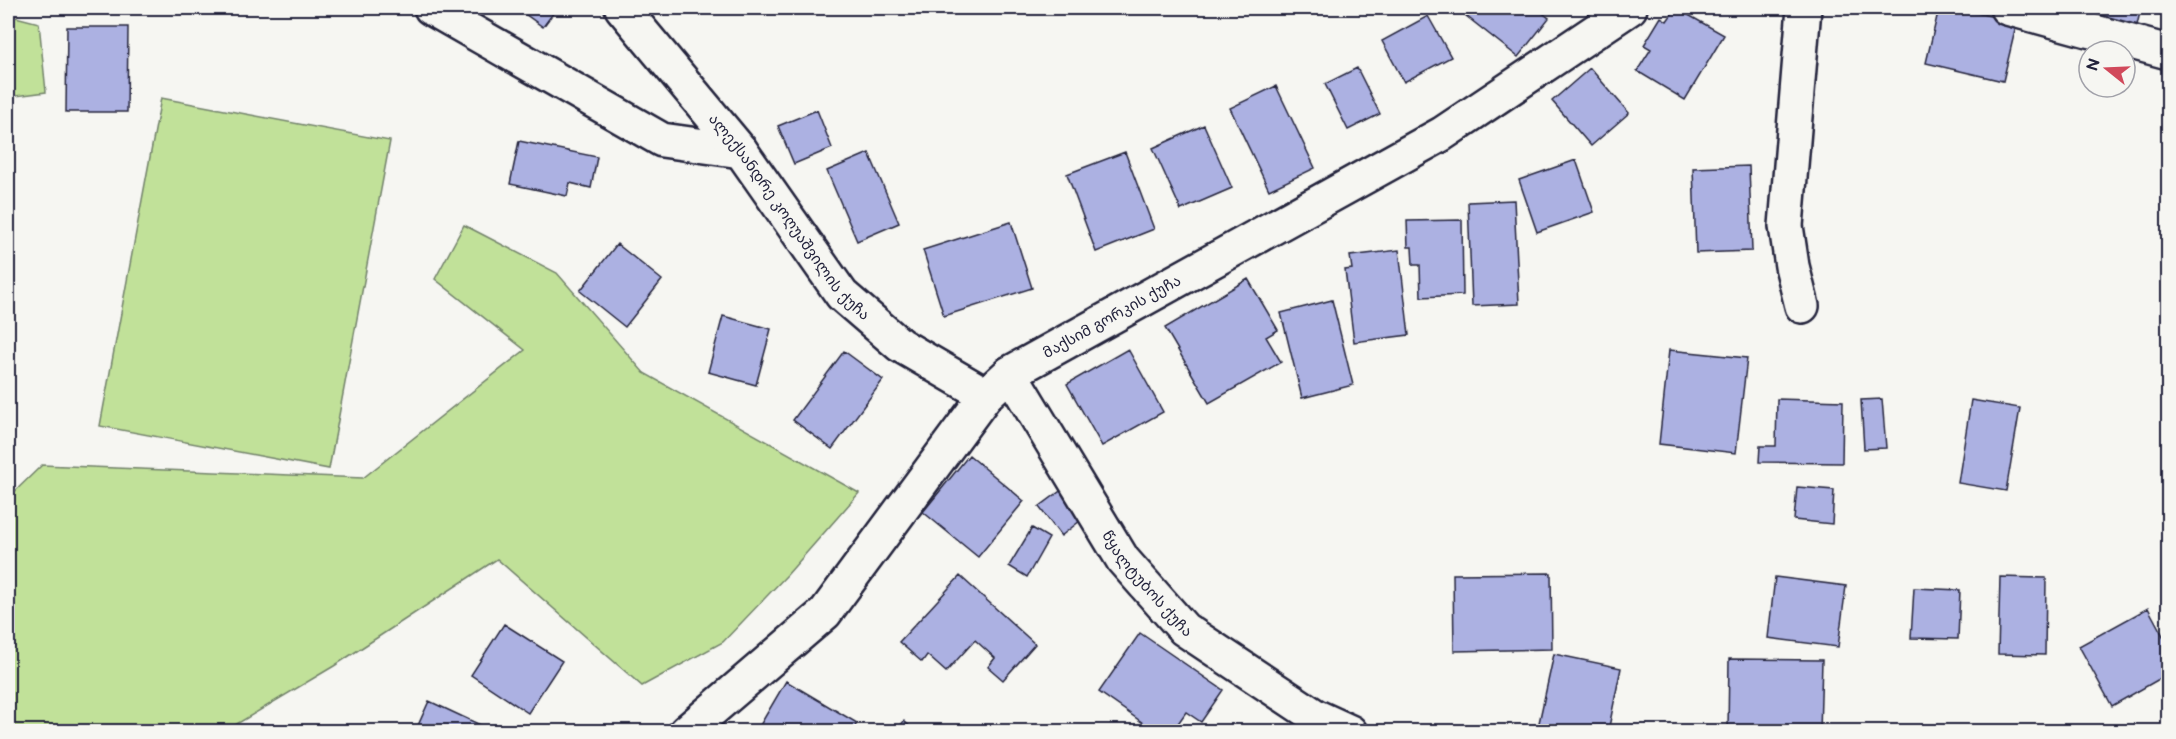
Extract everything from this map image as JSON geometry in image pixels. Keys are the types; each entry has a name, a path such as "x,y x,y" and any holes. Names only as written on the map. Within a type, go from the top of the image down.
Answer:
{"street":[{"path":"431,8 662,140 741,151"},
{"name":"ალექსანდრე კოღუაშვილის ქუჩა","path":"622,8 741,151 842,295 900,345 986,395"},
{"name":"მაქსიმ გორკის ქუჩა","path":"686,732 825,613 986,395 1010,373 1442,134 1630,8"},
{"path":"1802,306 1792,266 1786,226 1804,8"},
{"path":"2007,8 2169,52"},
{"name":"წყალტუბოს ქუჩა","path":"1010,373 1123,560 1184,629 1315,724 1350,732"}],"green space":[{"path":"8,15 39,23 46,92 8,97"},
{"path":"161,98 390,141 329,469 100,426"},
{"path":"464,225 557,273 644,373 859,493 787,575 723,642 642,686 497,559 334,666 225,731 8,731 8,498 42,465 363,478 525,350 435,279"}],"building":[{"path":"530,8 557,8 543,27 525,14"},
{"path":"1456,8 1536,8 1549,18 1518,57"},
{"path":"1676,8 1724,35 1685,100 1637,71 1651,49 1644,45 1661,17 1667,21"},
{"path":"1939,8 1955,8 2017,22 2003,81 1926,63"},
{"path":"2095,8 2141,8 2137,25 2094,14"},
{"path":"1428,16 1451,57 1404,82 1382,41"},
{"path":"67,27 128,27 127,112 66,112"},
{"path":"1357,68 1380,114 1348,130 1325,84"},
{"path":"1590,68 1629,113 1591,146 1552,101"},
{"path":"1276,86 1315,168 1269,190 1230,108"},
{"path":"817,110 832,148 794,164 778,126"},
{"path":"1204,125 1232,188 1181,210 1153,148"},
{"path":"519,141 597,157 591,188 570,183 567,196 510,184"},
{"path":"1125,152 1154,229 1096,252 1067,174"},
{"path":"869,153 899,223 857,241 827,171"},
{"path":"1576,160 1594,212 1537,232 1519,180"},
{"path":"1749,166 1752,251 1696,253 1693,168"},
{"path":"1514,200 1519,304 1472,306 1468,202"},
{"path":"1462,220 1463,295 1421,297 1420,265 1413,265 1412,247 1408,247 1407,221"},
{"path":"1011,222 1032,288 944,316 923,250"},
{"path":"617,244 662,280 625,327 580,291"},
{"path":"1399,250 1409,335 1354,342 1345,270 1352,269 1350,256"},
{"path":"1248,279 1278,330 1266,337 1281,362 1209,403 1165,328"},
{"path":"1332,300 1353,385 1302,398 1281,313"},
{"path":"723,316 771,329 756,385 708,372"},
{"path":"1128,349 1163,412 1102,446 1067,384"},
{"path":"1669,350 1747,358 1736,453 1659,444"},
{"path":"844,351 883,380 832,449 793,420"},
{"path":"1777,399 1843,401 1842,463 1759,462 1760,446 1776,446"},
{"path":"1882,399 1886,448 1864,449 1861,400"},
{"path":"1971,400 2020,408 2006,491 1958,483"},
{"path":"969,455 1024,501 978,557 923,512"},
{"path":"1797,487 1834,490 1832,524 1794,520"},
{"path":"1063,489 1085,517 1061,536 1039,507"},
{"path":"1032,528 1049,538 1027,577 1009,566"},
{"path":"1551,573 1552,649 1454,651 1453,574"},
{"path":"960,576 1035,644 1003,680 988,667 995,658 975,640 946,672 927,655 922,662 899,642"},
{"path":"1775,577 1846,586 1838,647 1768,638"},
{"path":"2000,577 2046,578 2045,655 1998,654"},
{"path":"1914,588 1960,590 1958,639 1911,638"},
{"path":"2148,608 2168,645 2168,674 2112,706 2079,646"},
{"path":"504,624 562,661 528,713 471,675"},
{"path":"1140,633 1223,690 1201,722 1186,712 1172,732 1156,732 1099,692"},
{"path":"1554,654 1621,668 1608,732 1537,732"},
{"path":"1729,659 1822,660 1820,732 1728,732"},
{"path":"786,681 857,723 852,732 766,732 759,727"},
{"path":"429,701 491,732 420,732 416,730"},
{"path":"904,721 916,732 895,732"}]}
